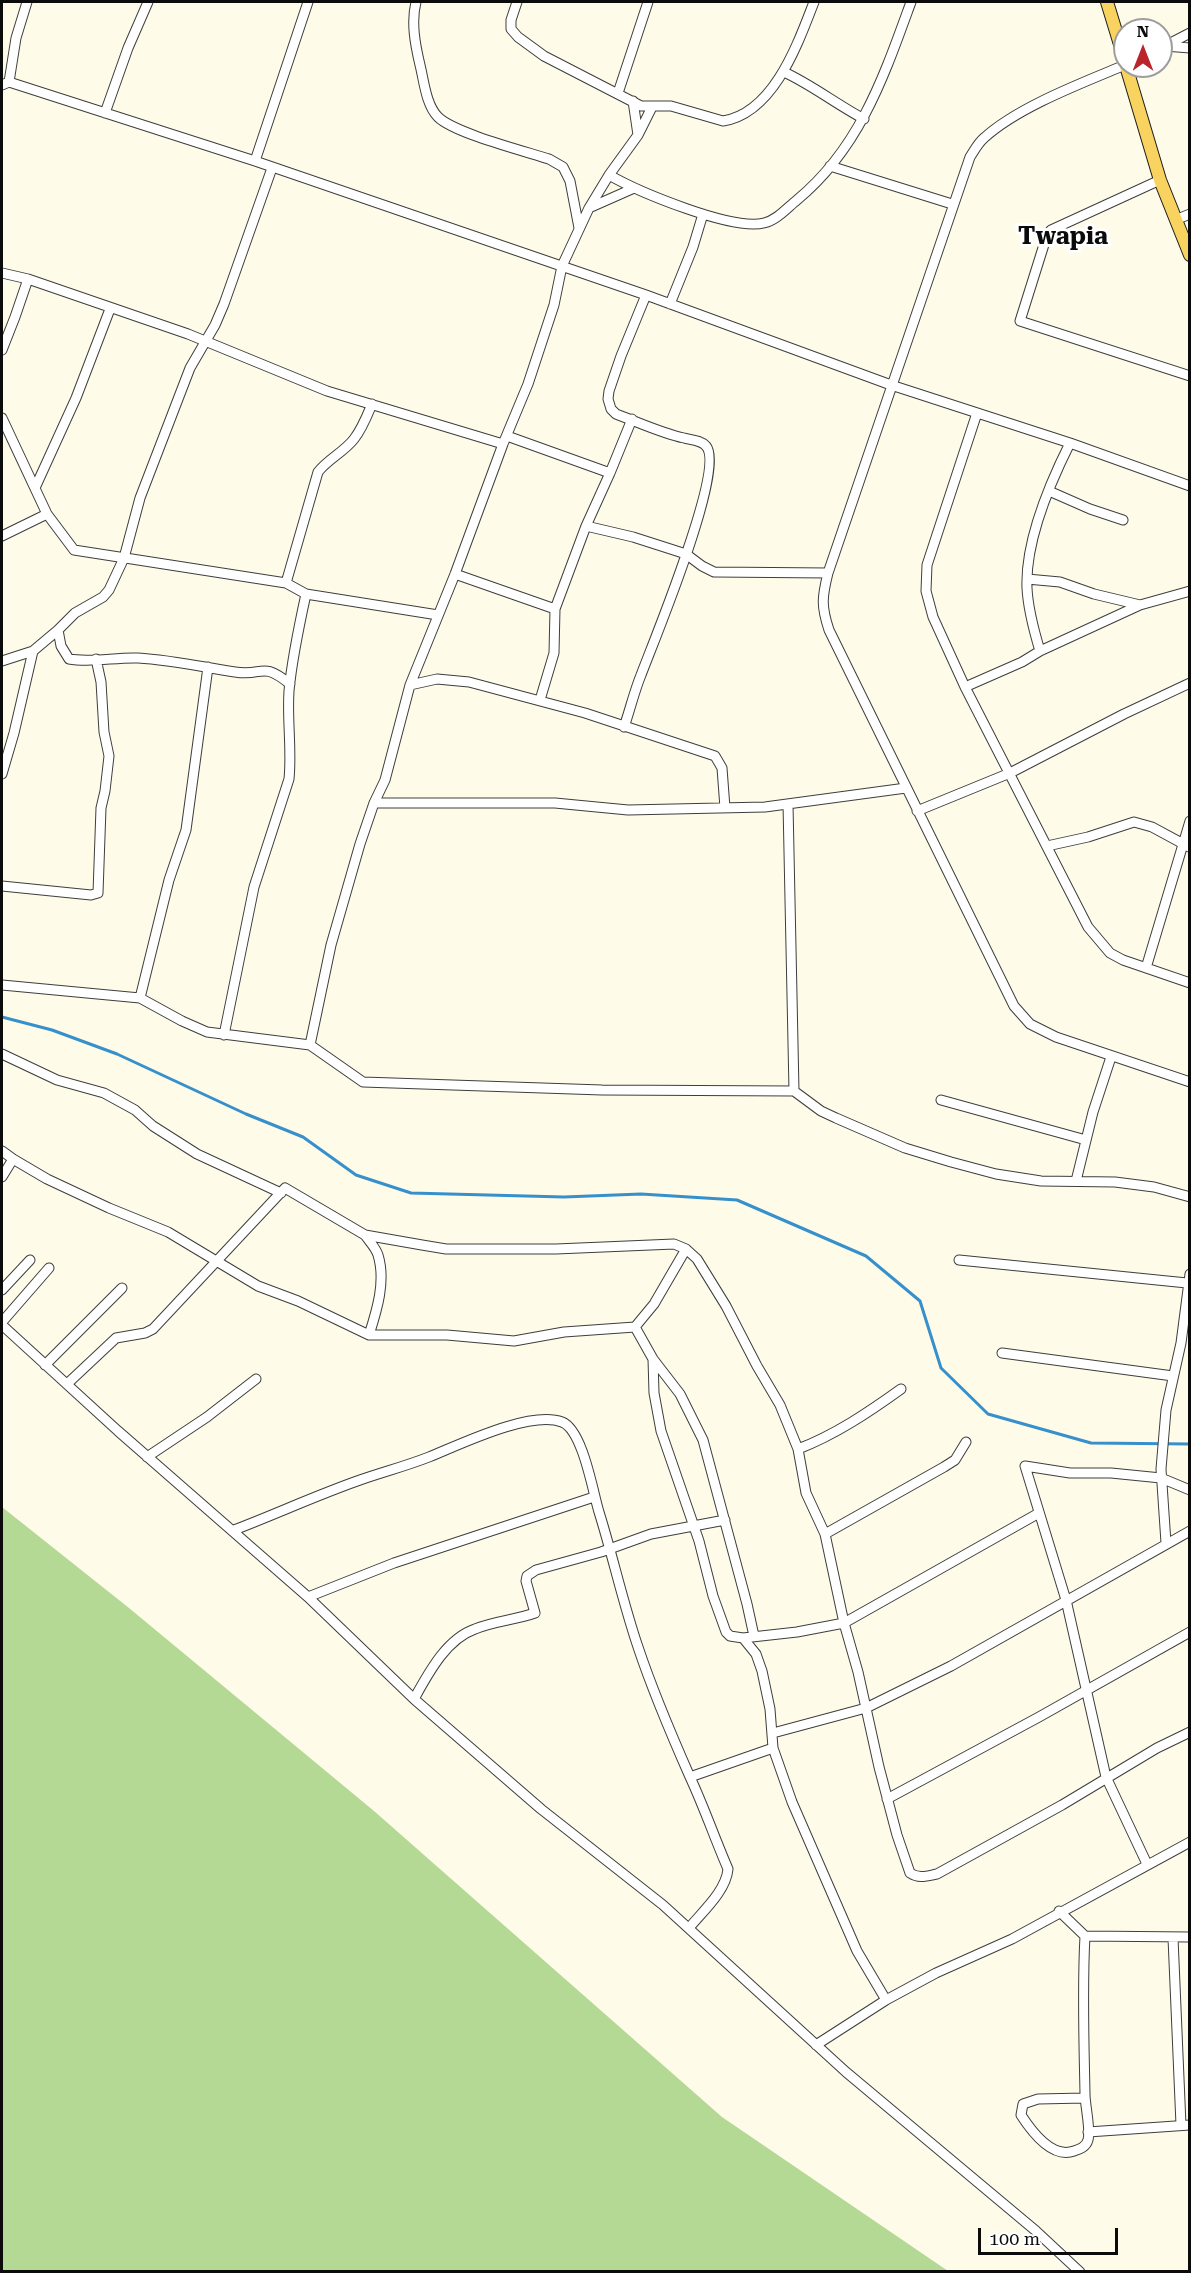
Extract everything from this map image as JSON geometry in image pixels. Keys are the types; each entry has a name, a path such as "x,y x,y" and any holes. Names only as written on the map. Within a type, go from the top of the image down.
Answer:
{"main road":[{"path":"1107,2 1113,23"},
{"path":"1129,78 1160,180 1190,255"}],"street":[{"path":"27,2 5,84 255,161 646,295 891,385 1070,443 1190,486"},
{"path":"105,113 128,48 148,2"},
{"path":"255,161 308,2"},
{"path":"416,2 413,26 416,50 429,101 437,116 452,127 549,159 562,167 570,182 579,228"},
{"path":"517,2 511,20 511,29 518,38 544,56 641,106 671,106 714,120 732,120 748,112 767,94 784,72 814,2"},
{"path":"618,93 648,2"},
{"path":"609,175 632,189 703,214 753,225 767,223 814,186 852,139 879,87 911,2"},
{"path":"1173,42 1190,33"},
{"path":"1173,47 1190,48"},
{"path":"1113,69 1065,90 994,129 982,140 970,157 952,204 828,573 822,598 822,610 829,630 1014,1006 1030,1024 1056,1037 1190,1082"},
{"path":"784,72 811,85 864,119"},
{"path":"633,101 638,135"},
{"path":"310,1045 331,945 360,844 374,803 385,780 410,685 528,384 554,305 562,266 589,208 638,135 652,107"},
{"path":"830,166 952,204"},
{"path":"2,661 33,651 75,613 103,597 110,590 124,558 140,498 190,368 206,342 224,304 272,168"},
{"path":"1160,180 1051,230 1020,321 1190,376"},
{"path":"589,208 632,189"},
{"path":"670,304 693,247 703,214"},
{"path":"1175,220 1190,214"},
{"path":"2,273 28,279 188,334 310,385 505,440 610,473"},
{"path":"2,350 28,279"},
{"path":"624,727 640,676 663,622 697,521 706,483 709,452 702,443 681,438 616,414 611,409 608,399 621,356 646,295"},
{"path":"35,488 76,398 110,309"},
{"path":"286,583 318,472 353,441 372,404"},
{"path":"977,413 927,565 926,591 931,608 965,687 1095,938 1110,953 1123,960 1190,983"},
{"path":"2,418 47,514 74,550 286,583 306,594 438,615"},
{"path":"540,700 554,653 555,609 586,526 632,419"},
{"path":"1040,651 1028,604 1027,579 1033,542 1049,490 1070,443"},
{"path":"1049,490 1090,509 1123,520"},
{"path":"2,536 47,514"},
{"path":"586,526 633,537 686,554 714,572 828,573"},
{"path":"455,574 555,609"},
{"path":"1027,579 1060,582 1094,594 1140,605"},
{"path":"965,687 1140,605 1190,591"},
{"path":"224,1035 254,887 289,779 291,762 290,684 297,633 306,594"},
{"path":"58,630 61,646 69,659 137,658 237,673 266,670 276,673 290,684"},
{"path":"2,774 17,722 33,651"},
{"path":"2,886 91,896 98,893 101,808 108,756 101,682 96,659"},
{"path":"140,999 169,880 186,830 208,667"},
{"path":"410,685 450,679 469,682 540,700 715,756 722,768 725,808"},
{"path":"917,811 1010,772 1190,683"},
{"path":"374,803 555,803 628,810 765,807 906,788"},
{"path":"788,804 794,1091"},
{"path":"1146,968 1187,846 1190,821"},
{"path":"1047,846 1080,839 1134,822 1152,827 1187,846"},
{"path":"2,985 140,999 207,1032 310,1045 363,1082 602,1090 794,1091 821,1111 905,1148 996,1174 1041,1181 1095,1180 1132,1184 1190,1197"},
{"path":"2,1054 57,1080 104,1093 135,1110 153,1126 197,1154 280,1193"},
{"path":"1076,1181 1111,1057"},
{"path":"941,1100 1086,1140"},
{"path":"2,1151 31,1171 109,1208 168,1232 258,1286 298,1301 369,1335 447,1335 514,1341 564,1332 635,1327 654,1304 686,1249"},
{"path":"2,1177 13,1159"},
{"path":"67,1384 116,1338 145,1333 153,1329 285,1188 365,1235 446,1249 598,1248 674,1244 686,1249 697,1259 726,1306 780,1405 798,1449 806,1493 825,1534 887,1799 910,1873 916,1877 937,1874 1062,1805 1106,1777 1190,1732"},
{"path":"365,1235 378,1253 380,1275 376,1313 369,1335"},
{"path":"2,1290 30,1260"},
{"path":"959,1260 1188,1278 1188,1299 1181,1343 1166,1410 1161,1478 1166,1544"},
{"path":"49,1268 2,1323 45,1365 147,1457 234,1530 308,1597 414,1699 541,1809 689,1928 816,2045 1080,2271"},
{"path":"45,1365 122,1288"},
{"path":"635,1327 653,1359 680,1394 703,1440 754,1636"},
{"path":"1002,1353 1173,1376"},
{"path":"653,1359 654,1393 662,1431 710,1575 713,1596 726,1632 734,1638 797,1632 844,1623 1039,1513"},
{"path":"147,1457 207,1417 256,1379"},
{"path":"798,1449 815,1443 843,1427 901,1389"},
{"path":"234,1530 360,1480 430,1457 457,1444 493,1432 543,1420 568,1425 574,1434 590,1475 620,1591 646,1671 666,1725 728,1869 722,1888 689,1928"},
{"path":"825,1534 955,1460 966,1442"},
{"path":"1147,1864 1106,1777 1066,1600 1025,1466 1070,1473 1111,1473 1161,1478 1190,1490"},
{"path":"308,1597 394,1563 594,1497"},
{"path":"414,1699 449,1646 460,1635 476,1628 535,1613 526,1581 536,1570 651,1534 724,1520"},
{"path":"772,1733 866,1708 951,1666 1190,1531"},
{"path":"887,1799 1190,1632"},
{"path":"743,1638 756,1654 768,1690 773,1748 792,1802 857,1951 886,2000"},
{"path":"690,1777 773,1748"},
{"path":"816,2045 886,2000 936,1973 1012,1939 1059,1911 1190,1842"},
{"path":"1059,1911 1085,1936 1190,1937"},
{"path":"1085,1936 1083,1972 1088,2140 1083,2148 1061,2153 1052,2149 1041,2139 1021,2115 1023,2104 1038,2099 1085,2098"},
{"path":"1088,2132 1185,2125 1174,1995 1173,1938"}],"green space":[{"path":"2,1507 129,1608 374,1811 722,2117 948,2271 2,2271"}],"waterway":[{"path":"2,1017 52,1030 117,1054 246,1114 303,1137 356,1175 411,1193 564,1197 641,1194 737,1200 866,1256 920,1301 941,1368 988,1414 1091,1443 1190,1444"}],"district":[{"name":"Twapia","path":"1063,237"}]}
